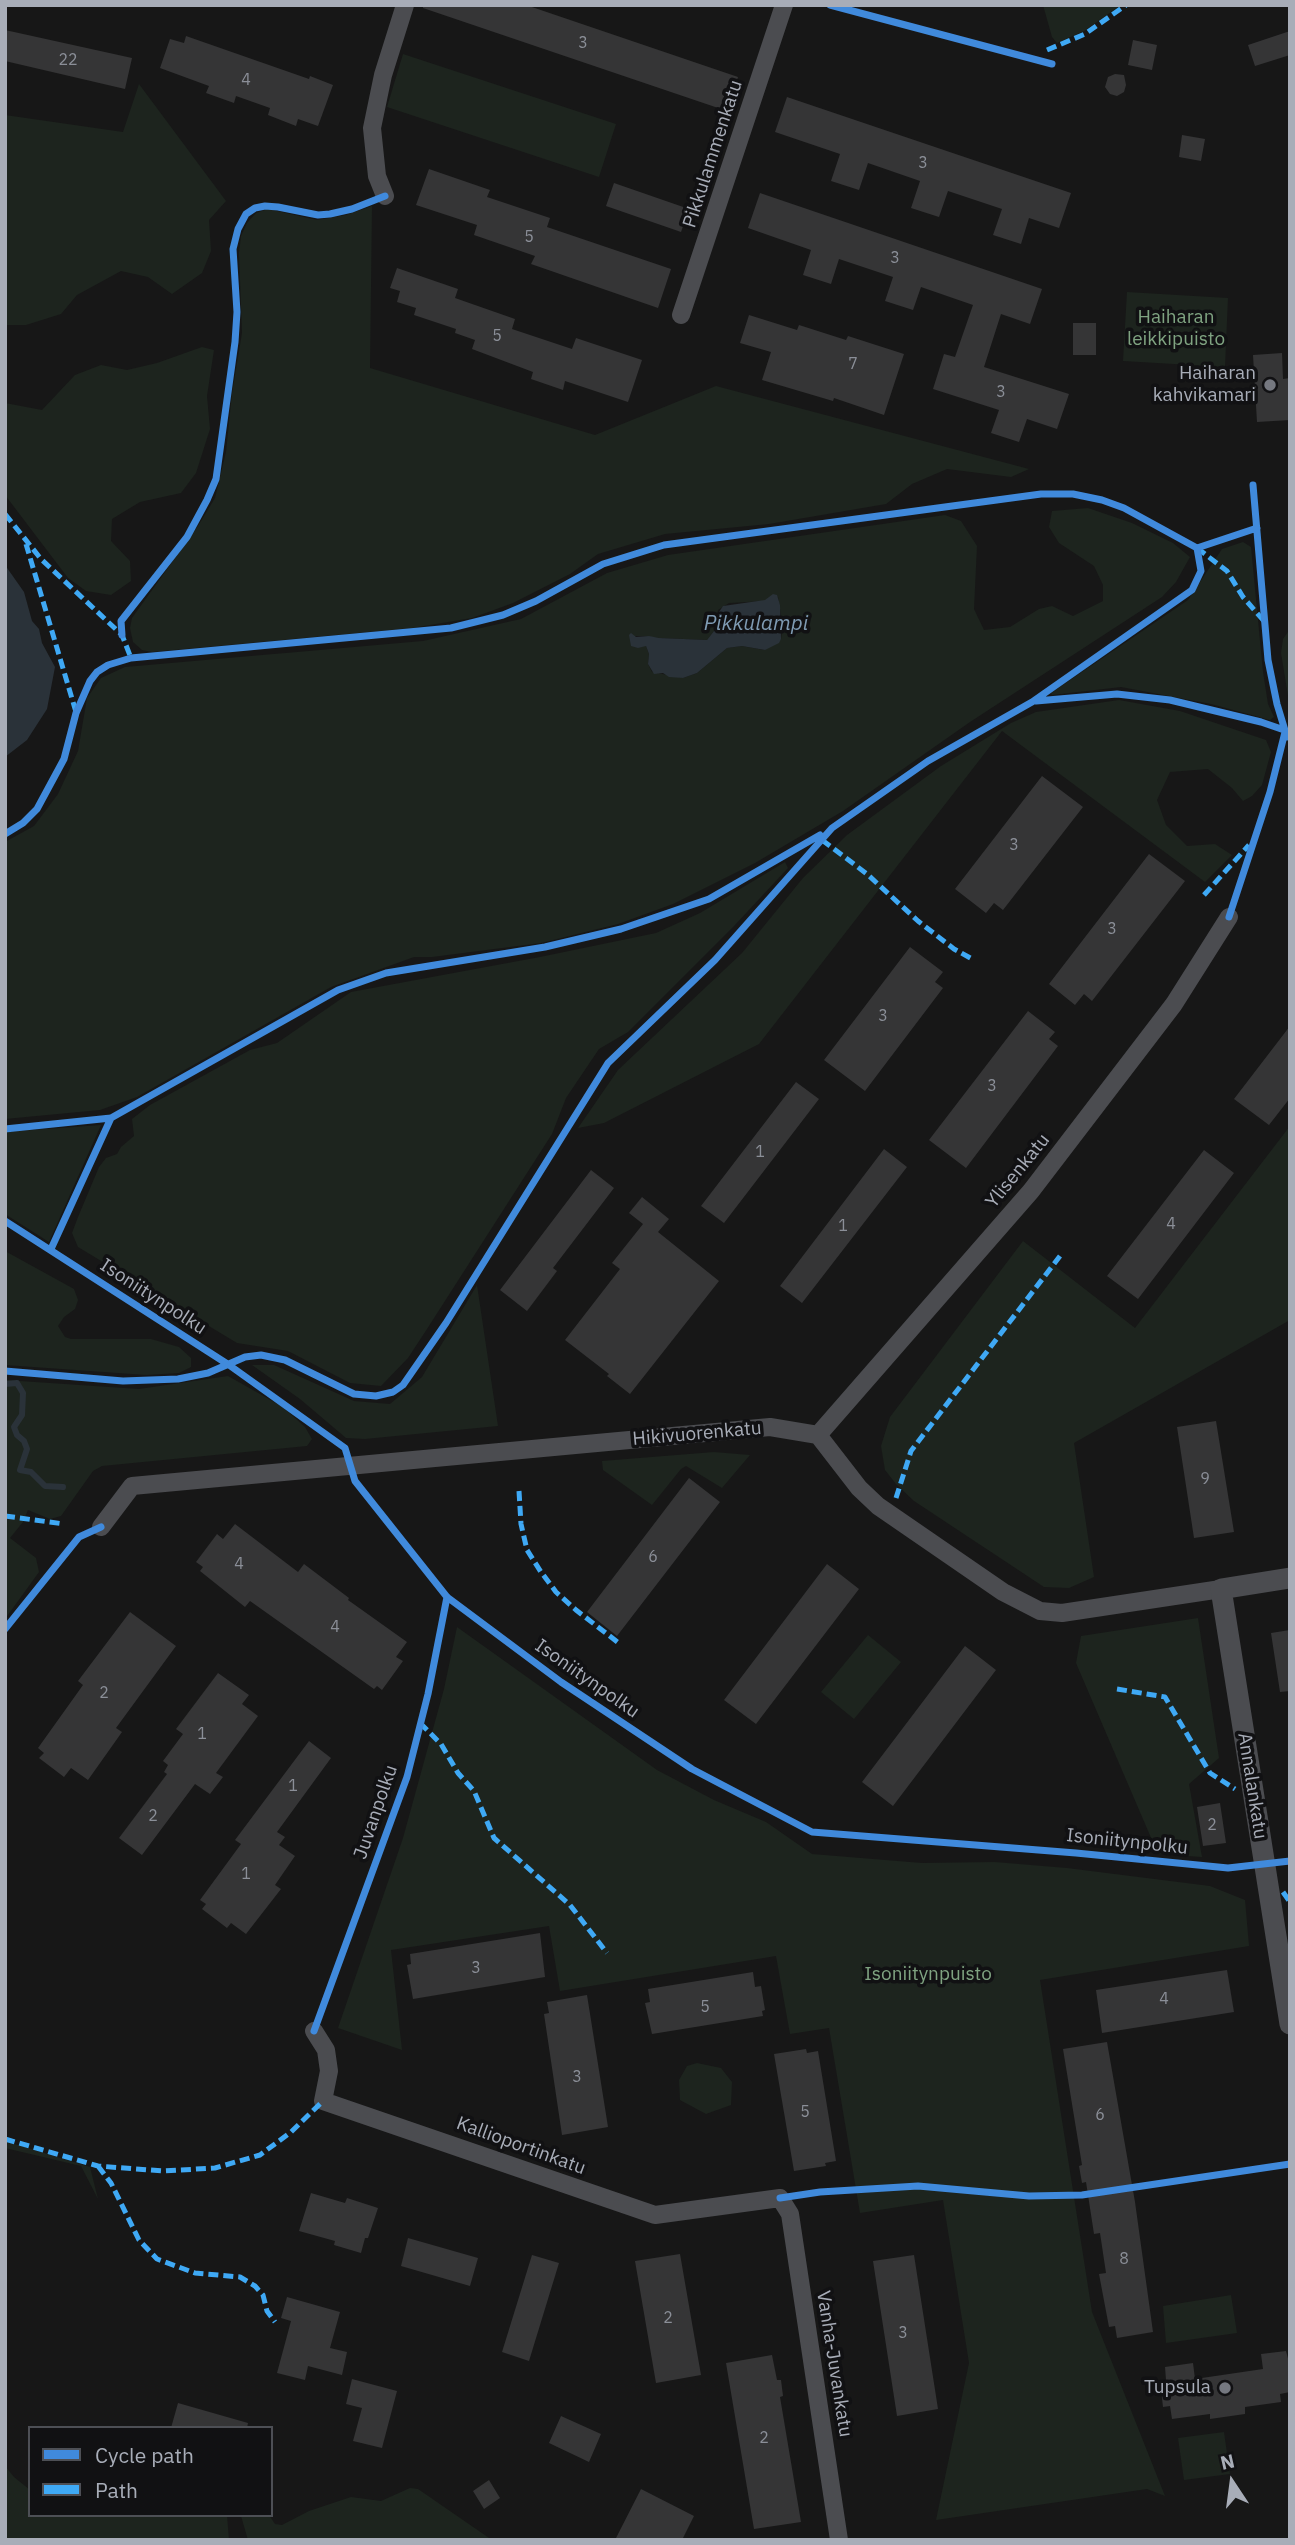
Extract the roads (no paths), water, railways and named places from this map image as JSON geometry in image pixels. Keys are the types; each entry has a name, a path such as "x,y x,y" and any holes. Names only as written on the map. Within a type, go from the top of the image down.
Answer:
{"street":[{"path":"385,196 377,176 372,128 383,75 405,5"},
{"name":"Pikkulammenkatu","path":"681,314 783,5"},
{"name":"Ylisenkatu","path":"818,1435 1031,1191 1174,1004 1229,917"},
{"name":"Hikivuorenkatu","path":"101,1527 132,1486 770,1427 818,1435"},
{"path":"818,1435 859,1488 878,1506 1003,1592 1040,1611 1062,1613 1290,1578"},
{"name":"Annalankatu","path":"1221,1589 1290,2025"},
{"name":"Kallioportinkatu","path":"314,2031 326,2050 329,2071 323,2101 655,2216 780,2198"},
{"name":"Vanha-Juvankatu","path":"780,2198 790,2214 839,2540"}],"water":[{"path":"5,565 24,592 32,621 39,629 42,643 55,667 47,709 27,740 5,757"},
{"name":"Pikkulampi","path":"773,594 777,595 780,605 781,639 779,643 765,650 742,646 727,648 697,673 683,678 669,677 663,673 654,674 648,664 646,646 631,646 631,633 636,637 707,640 714,631 715,618 723,606 765,600"}],"waterway":[{"path":"5,1384 17,1383 23,1393 22,1415 14,1427 27,1449 20,1470 31,1472 45,1486 63,1487"}],"place":[{"name":"Haiharan kahvikamari","path":"1270,385"},
{"name":"Tupsula","path":"1225,2388"}],"park label":[{"name":"Haiharan leikkipuisto","path":"1176,329"},
{"name":"Isoniitynpuisto","path":"928,1975"}]}
